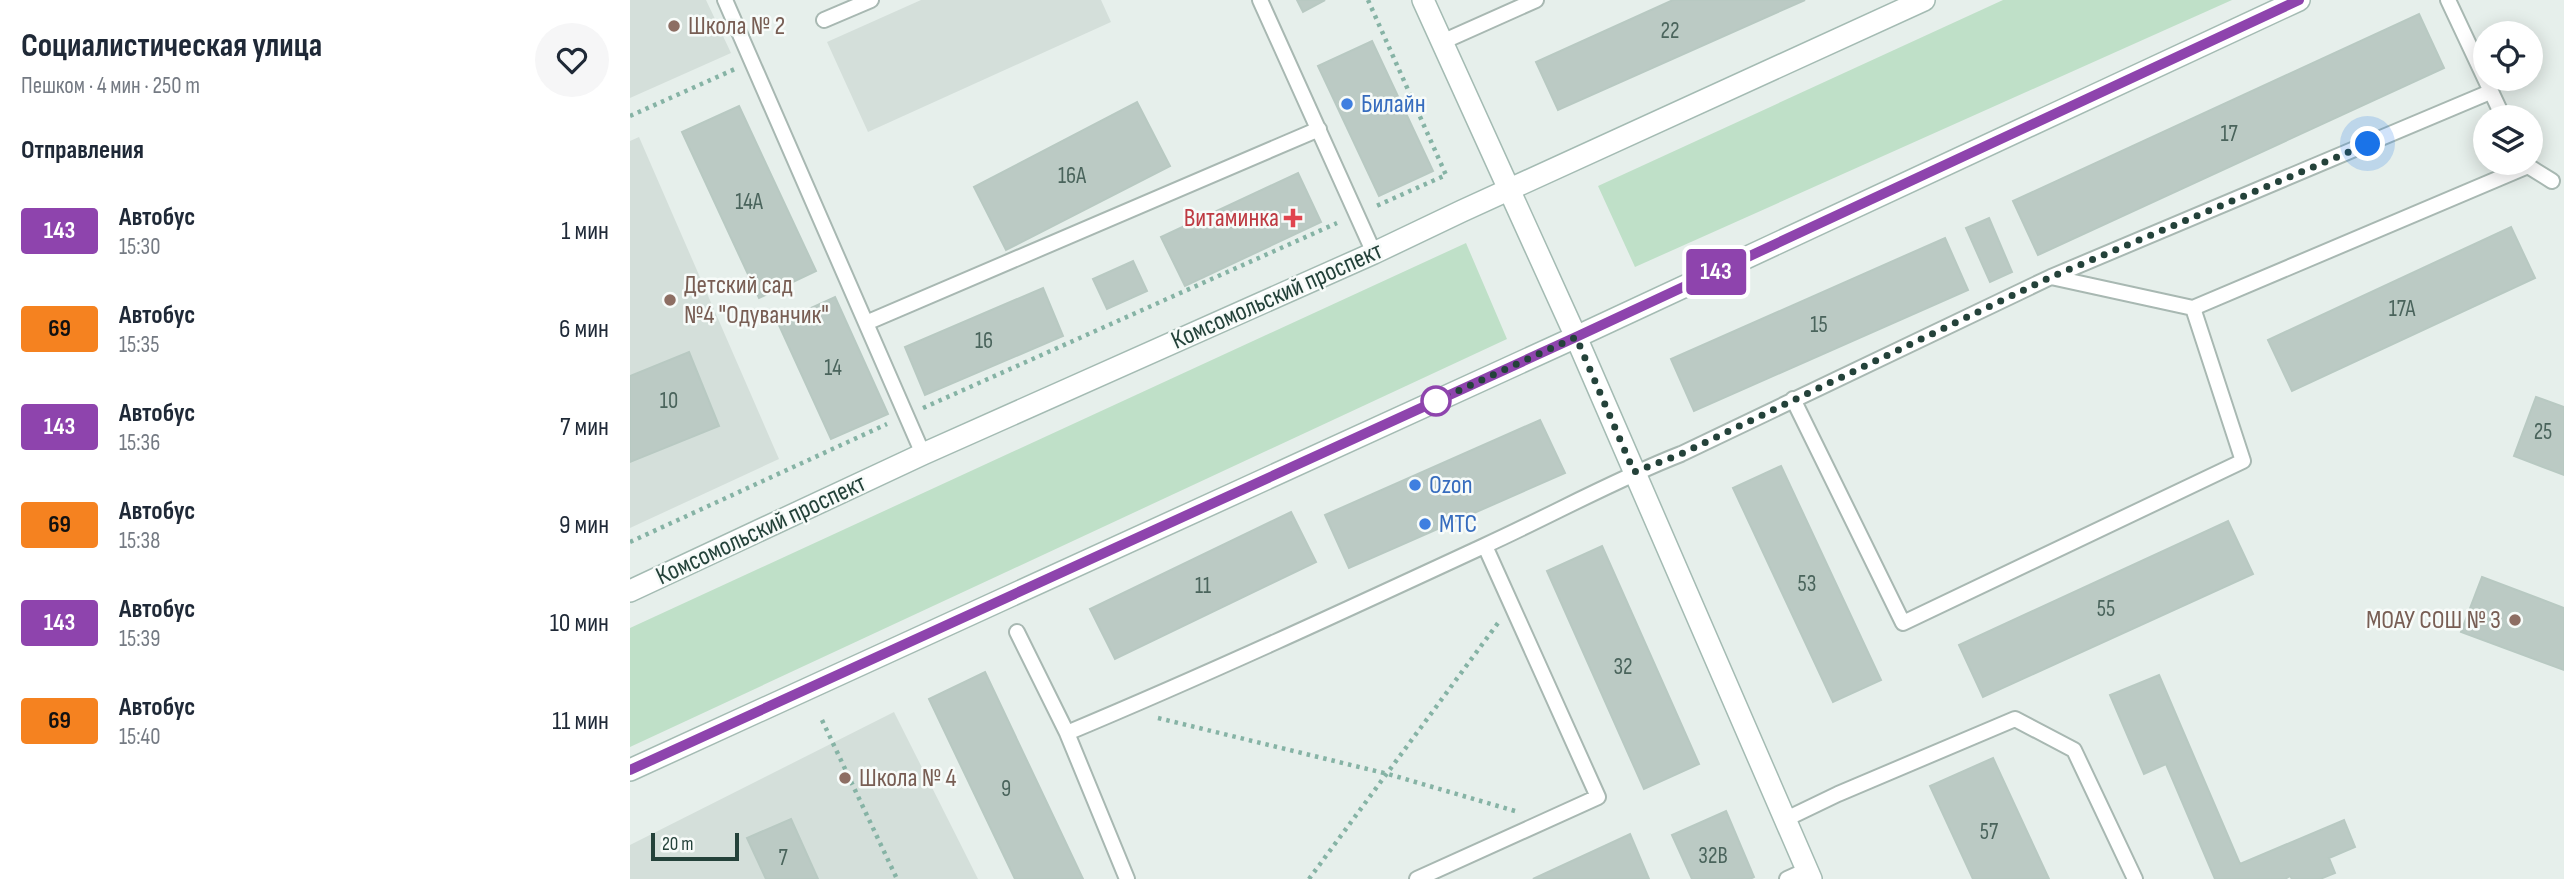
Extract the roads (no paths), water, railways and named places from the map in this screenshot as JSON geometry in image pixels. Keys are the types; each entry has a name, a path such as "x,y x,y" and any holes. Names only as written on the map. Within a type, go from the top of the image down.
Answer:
{"main road":[{"path":"1423,0 1576,337 1809,874"},
{"name":"Комсомольский проспект","path":"630,591 923,454 1374,253 1924,0"},
{"path":"630,770 1576,337 2299,0"}],"lane":[{"path":"725,0 923,454"},
{"path":"824,20 871,0"},
{"path":"1259,0 1374,253"},
{"path":"1442,42 1535,0"},
{"path":"2448,0 2497,105"},
{"path":"1067,733 1485,546 1595,494 1634,472 1681,454 2051,277 2490,92"},
{"path":"866,323 1319,129"},
{"path":"2051,277 2193,308 2501,175"},
{"path":"2543,175 2552,181"},
{"path":"1793,399 1903,623 2243,461 2193,308"},
{"path":"1418,879 1598,797 1485,546"},
{"path":"1017,632 1067,733 1127,879"},
{"path":"1784,820 1838,794 2015,719 2074,750 2135,879"},
{"path":"1787,879 1809,874"}],"place":[{"name":"Школа № 2","path":"674,26"},
{"name":"Билайн","path":"1347,104"},
{"name":"Витаминка","path":"1293,218"},
{"name":"Детский сад №4 \"Одуванчик\"","path":"670,300"},
{"name":"Ozon","path":"1415,485"},
{"name":"МТС","path":"1425,524"},
{"name":"МОАУ СОШ № 3","path":"2515,620"},
{"name":"Школа № 4","path":"845,778"}]}
